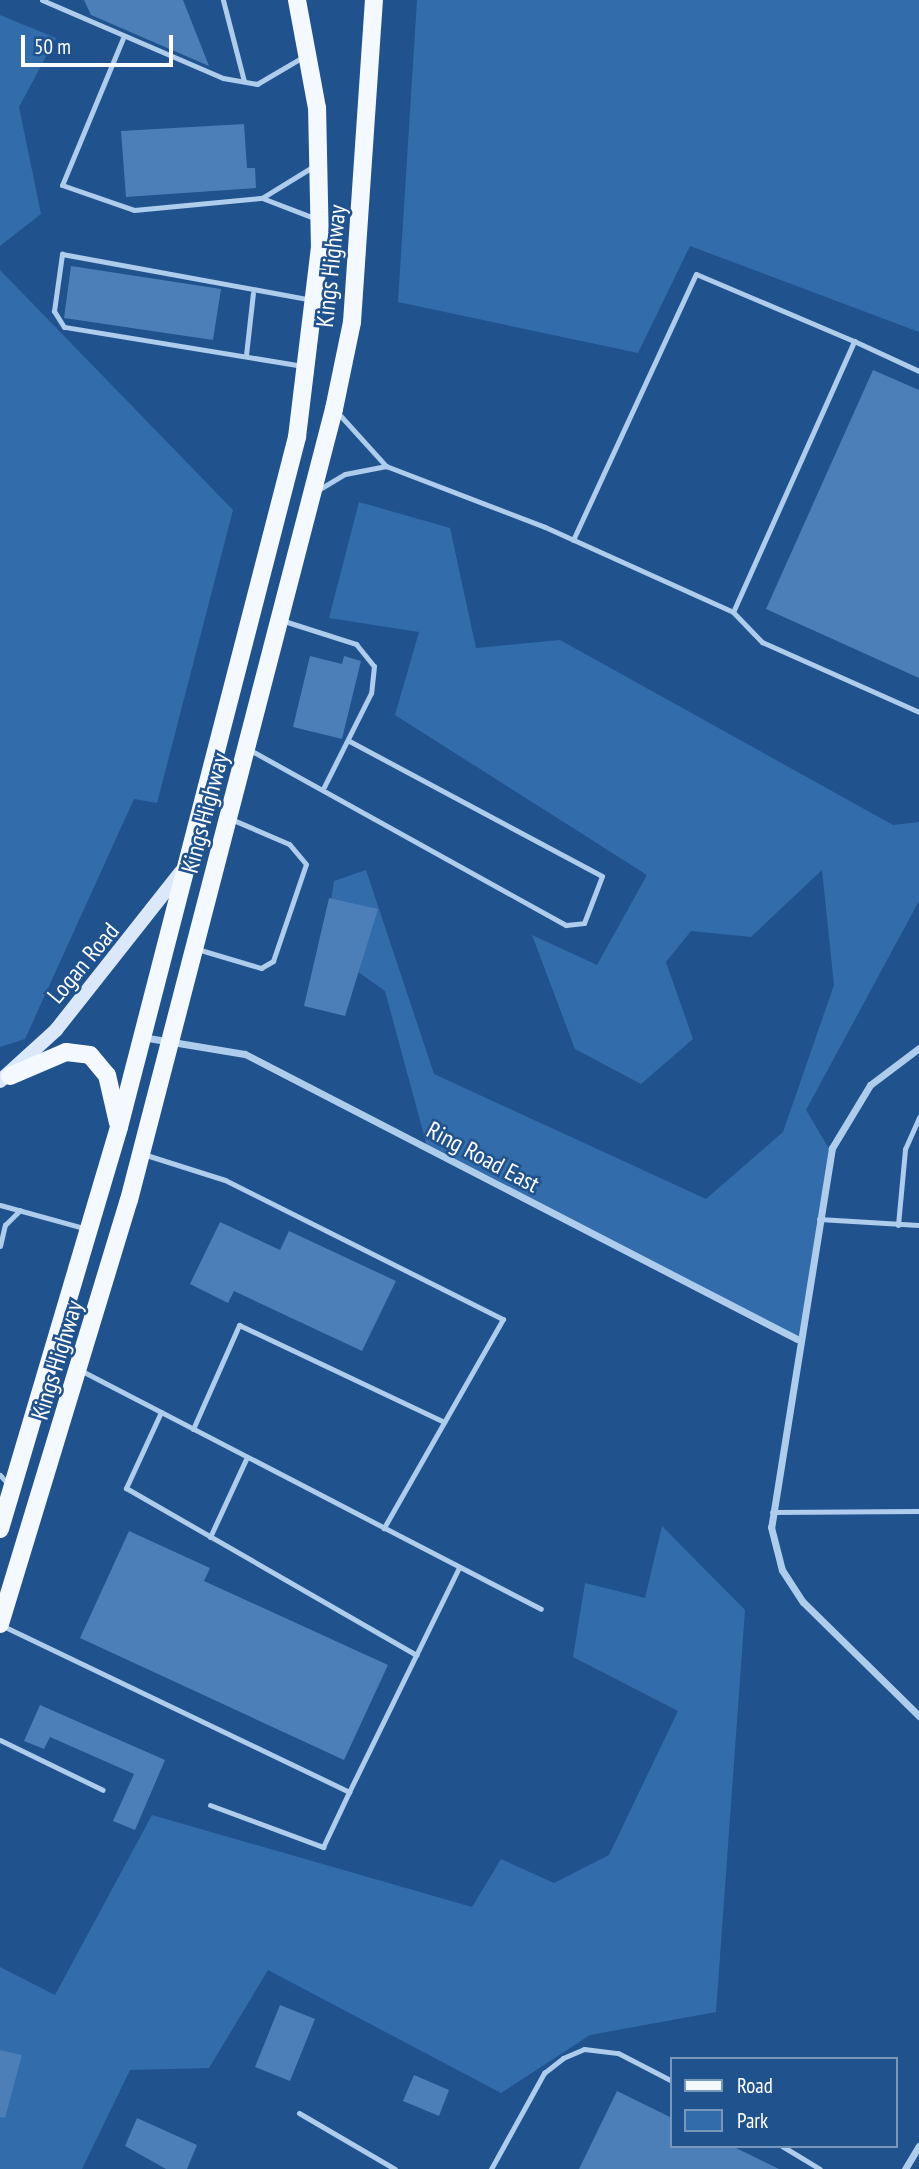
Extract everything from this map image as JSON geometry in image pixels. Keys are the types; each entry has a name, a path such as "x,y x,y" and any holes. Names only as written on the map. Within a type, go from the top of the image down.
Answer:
{"main road":[{"name":"Kings Highway","path":"0,1529 6,1482 90,1230 289,470 308,367 320,220 319,163 308,54 297,0"},
{"name":"Kings Highway","path":"0,1624 80,1370 141,1154 334,408 352,323 374,0"},
{"path":"5,1079 66,1052 90,1055 107,1075 118,1127"}],"street":[{"name":"Logan Road","path":"5,1079 132,940 187,862"},
{"name":"Ring Road East","path":"142,1037 245,1054 797,1339"},
{"path":"919,1048 875,1079 840,1128 819,1219 797,1339 772,1512 774,1549 795,1591 919,1716"},
{"path":"905,2169 915,2160 919,2146"}],"lane":[{"path":"42,0 123,38 257,84 308,54"},
{"path":"223,0 244,81"},
{"path":"123,38 62,185 134,210 262,198 320,220"},
{"path":"262,198 319,163"},
{"path":"308,367 64,327 54,312 62,254 233,281 253,293 315,300"},
{"path":"573,540 696,274 919,370"},
{"path":"246,355 253,293"},
{"path":"733,612 854,341"},
{"path":"334,408 386,466 573,540 733,612 762,642 919,712"},
{"path":"312,494 345,474 386,466"},
{"path":"279,620 356,644 371,657 371,693 324,788"},
{"path":"247,749 324,788 566,925 584,923 602,876 349,741"},
{"path":"194,948 261,968 273,961 306,864 289,844 228,818"},
{"path":"898,1224 905,1149 919,1118"},
{"path":"141,1154 225,1180 503,1319 384,1528"},
{"path":"0,1205 90,1230"},
{"path":"0,1246 5,1226 20,1210"},
{"path":"819,1219 919,1225"},
{"path":"193,1429 239,1325 444,1422"},
{"path":"80,1370 541,1609"},
{"path":"160,1412 126,1488 416,1655"},
{"path":"210,1537 247,1457"},
{"path":"772,1512 919,1511"},
{"path":"210,1805 323,1847 459,1567"},
{"path":"0,1624 349,1792"},
{"path":"0,1740 103,1790"},
{"path":"491,2169 544,2073 563,2058 584,2049 618,2053 670,2080"},
{"path":"299,2113 395,2169"},
{"path":"785,2148 817,2168"}],"green space":[{"path":"417,0 919,0 919,332 690,246 638,353 398,302"},
{"path":"0,15 56,38 19,107 41,214 0,246"},
{"path":"0,270 233,510 157,803 134,799 25,1039 0,1047"},
{"path":"359,502 450,528 476,648 560,640 893,825 919,822 919,901 806,1110 834,1157 801,1345 428,1150 385,991 324,948 334,881 366,870 434,1074 706,1199 783,1132 834,985 822,870 751,937 691,931 666,962 693,1039 641,1084 575,1049 532,935 597,965 647,875 395,715 419,632 329,618"},
{"path":"662,1526 745,1610 716,2012 590,2035 501,2093 268,1970 209,2068 130,2070 82,2169 0,2169 0,1967 55,1995 152,1815 472,1907 501,1859 554,1883 609,1855 678,1711 573,1657 585,1583 645,1598"}],"building":[{"path":"84,0 183,0 209,66 91,15"},
{"path":"244,124 247,168 255,168 256,188 126,197 121,131"},
{"path":"71,266 221,289 213,340 64,318"},
{"path":"873,370 919,390 919,678 766,609"},
{"path":"310,656 342,664 344,656 361,661 342,739 293,727"},
{"path":"329,898 378,909 345,1016 304,1006"},
{"path":"220,1222 280,1250 289,1231 396,1281 362,1351 234,1291 228,1303 190,1284"},
{"path":"129,1531 210,1568 204,1581 388,1665 344,1760 80,1638"},
{"path":"40,1705 165,1760 135,1830 113,1821 134,1774 50,1737 44,1749 24,1741"},
{"path":"280,2005 315,2019 290,2081 255,2067"},
{"path":"0,2050 22,2055 5,2118 0,2117"},
{"path":"414,2075 449,2090 439,2116 403,2101"},
{"path":"617,2091 670,2117 670,2148 736,2148 779,2169 579,2169"},
{"path":"137,2118 197,2145 187,2169 166,2169 125,2146"}]}
